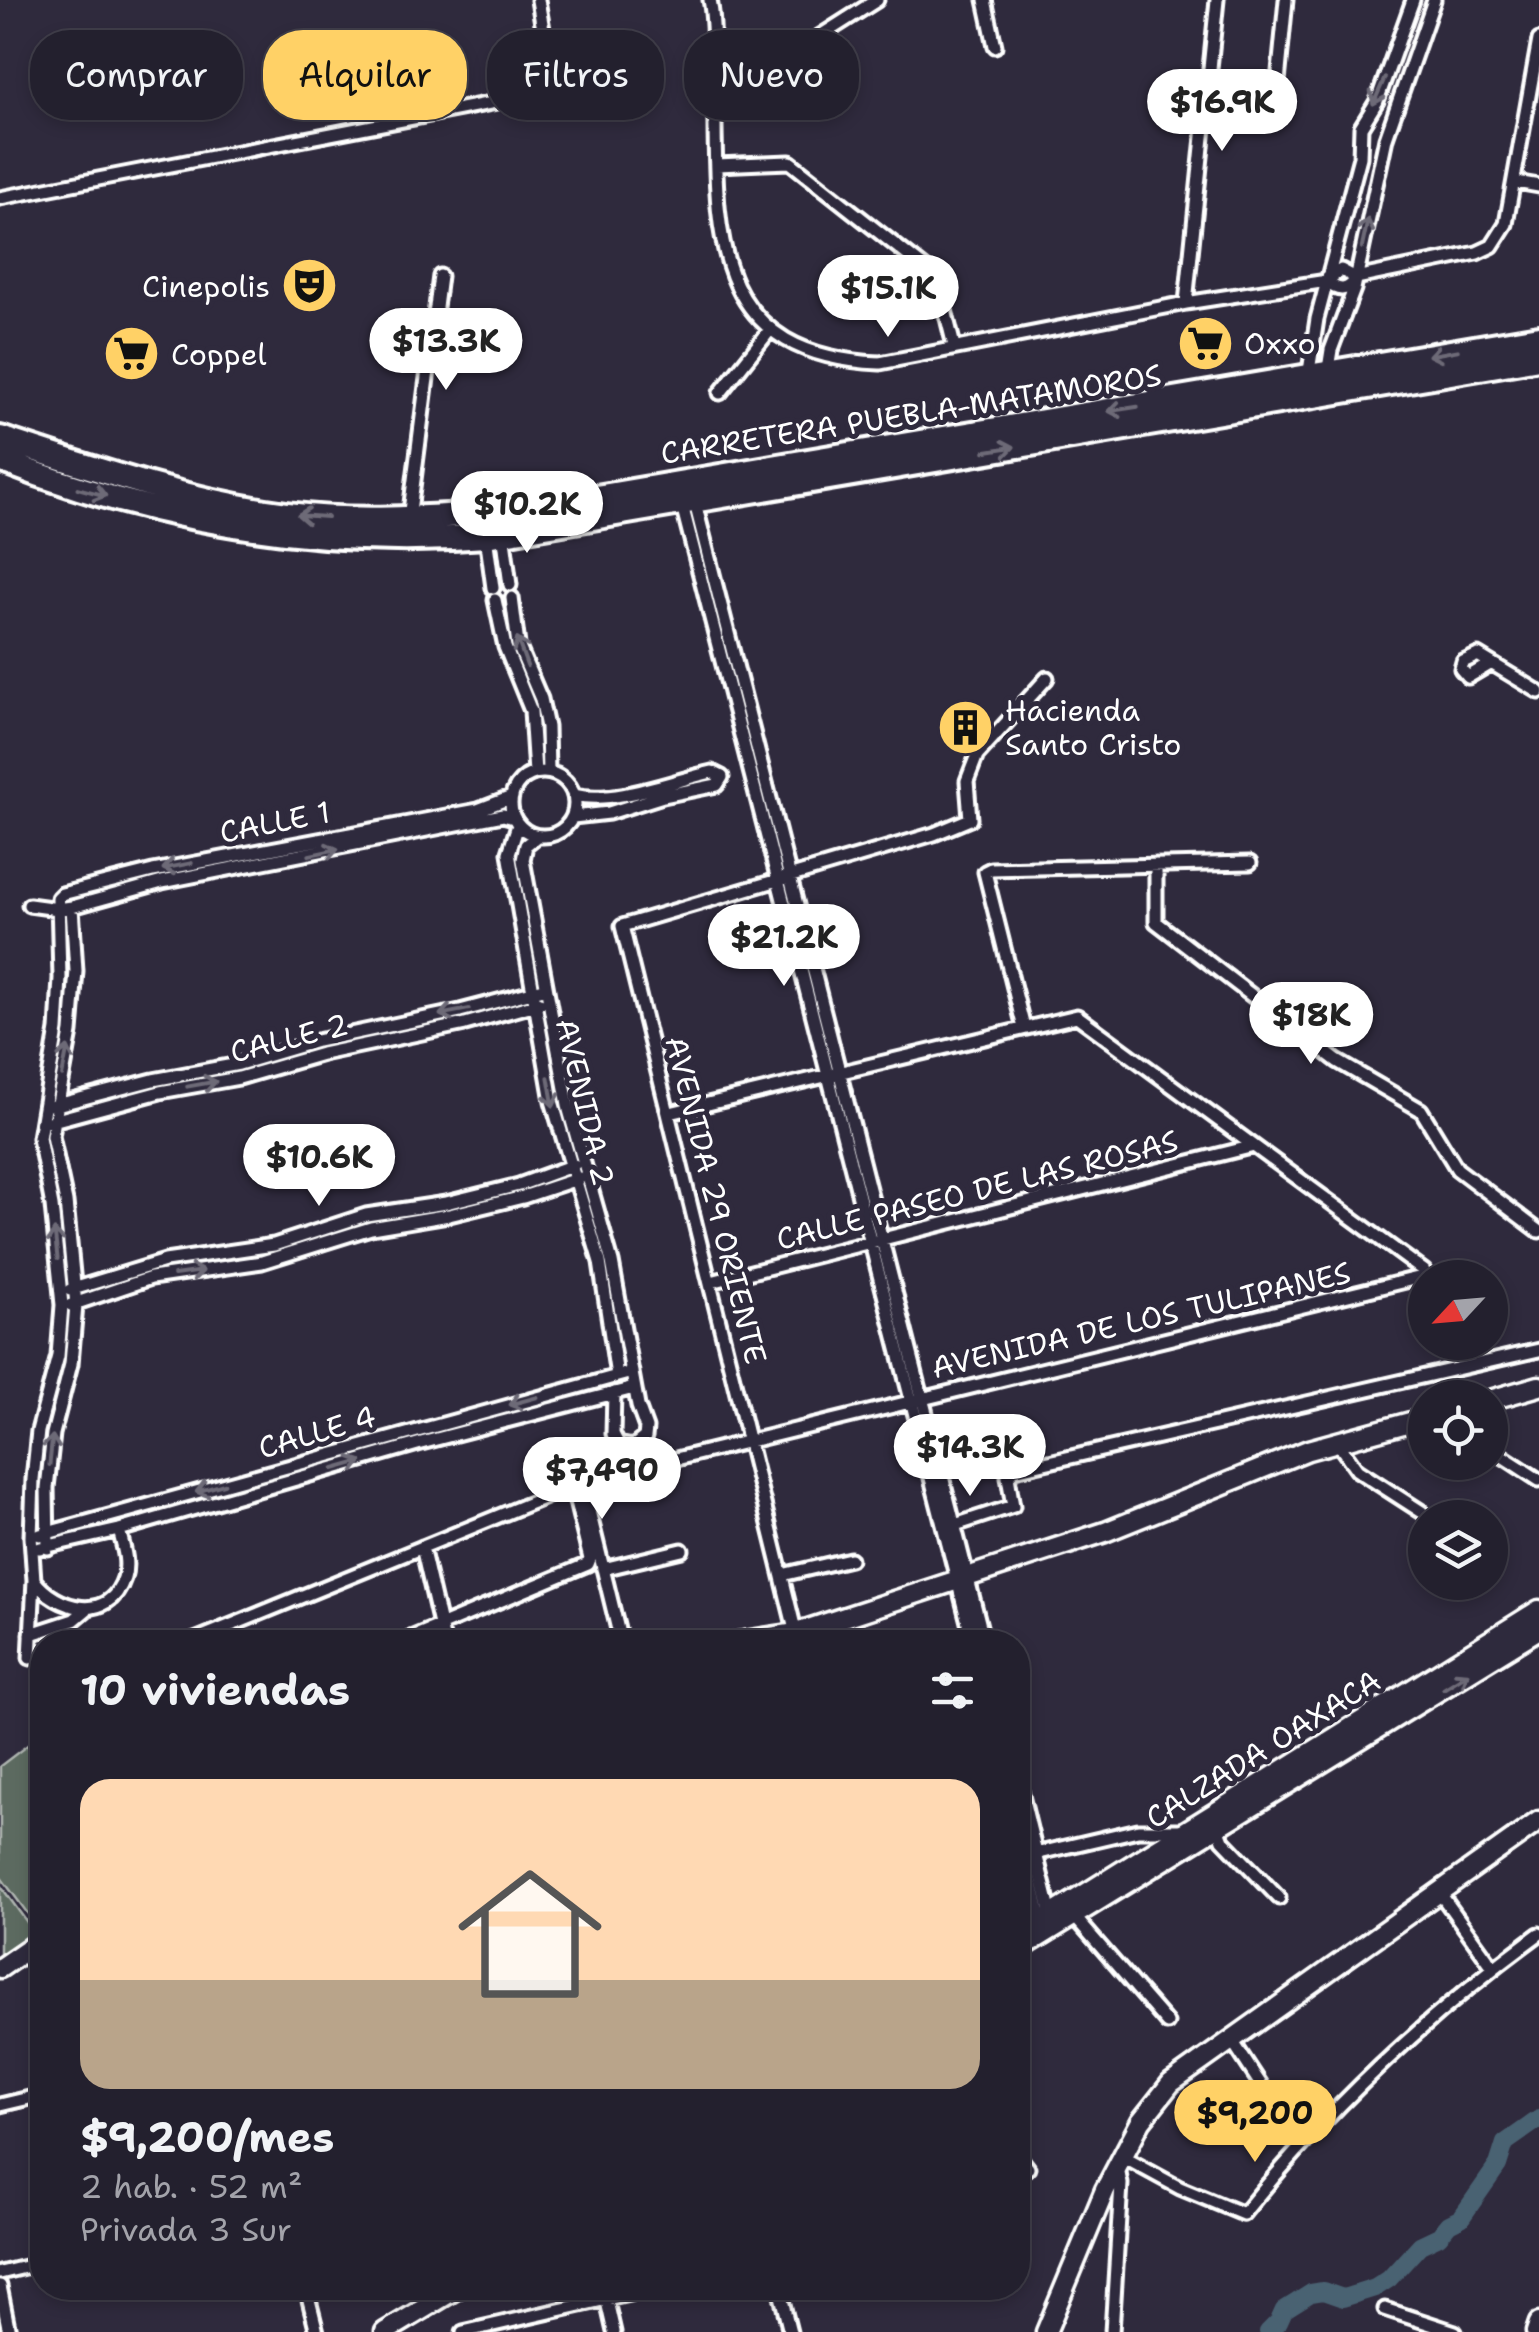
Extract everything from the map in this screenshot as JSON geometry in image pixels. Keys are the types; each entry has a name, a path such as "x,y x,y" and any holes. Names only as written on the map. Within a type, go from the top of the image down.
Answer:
{"highway":[{"name":"CARRETERA PUEBLA-MATAMOROS","path":"0,460 66,485 153,509 238,526 326,537 445,540 688,500 1318,385 1539,337"},
{"name":"CARRETERA PUEBLA-MATAMOROS","path":"0,438 104,472 221,503 317,516 409,519 508,512 1318,385 1539,358"}],"main road":[{"path":"1508,1395 1539,1386"},
{"path":"819,1630 1105,1532 1308,1450 1408,1423"},
{"name":"CALZADA OAXACA","path":"1215,1820 1539,1610"},
{"name":"CALZADA OAXACA","path":"1030,1943 1189,1836 1539,1629"},
{"path":"1046,2332 1096,2208 1154,2101 1171,2083 1539,1821"},
{"path":"1148,1830 1155,1839 1152,1850"},
{"name":"CALZADA OAXACA","path":"1030,1928 1152,1850 1189,1836"},
{"path":"0,1968 30,1947"},
{"path":"385,2332 438,2300"},
{"path":"1536,2332 1539,2323"}],"street":[{"path":"0,198 543,93 552,83 538,0"},
{"path":"710,0 711,30"},
{"path":"829,30 876,0"},
{"path":"985,0 995,46"},
{"path":"1186,303 1217,0"},
{"path":"1208,96 1273,100 1286,0"},
{"path":"1318,385 1310,348 1360,157 1360,127 1376,101 1412,0"},
{"path":"1318,385 1356,278 1386,138 1434,0"},
{"path":"1356,278 1460,259 1492,246 1506,224 1516,182 1539,40"},
{"path":"716,120 723,252 741,296 770,330 814,354 880,362 1186,303 1327,281 1341,270 1356,278"},
{"path":"718,165 790,162 937,278 954,346"},
{"path":"1516,182 1539,186"},
{"path":"409,519 440,276"},
{"path":"720,392 770,330"},
{"path":"688,500 915,1400 962,1578 980,1630"},
{"path":"494,534 511,592 518,644 541,700 546,727 542,773"},
{"path":"494,534 494,594 505,647 531,711 542,773"},
{"path":"1490,664 1539,692"},
{"path":"782,877 934,834 970,818 966,780 976,755 1046,678"},
{"path":"573,817 574,795 561,777 542,773 518,784 512,797 516,821 537,836 558,833 573,817 609,813 662,796 717,785 722,777 712,772 617,798 574,795"},
{"name":"CALLE 1","path":"58,909 62,894 153,870 478,810 512,797"},
{"name":"CALLE 1","path":"30,905 72,907 162,882 503,816 516,821"},
{"name":"AVENIDA 2","path":"516,821 510,853 540,994"},
{"name":"AVENIDA 2","path":"537,836 526,845 523,860 552,1101 576,1164 600,1262 617,1376"},
{"path":"288,844 292,858"},
{"path":"1024,1028 986,872 990,868 1250,864"},
{"path":"1156,866 1156,922 1337,1061 1421,1110 1458,1169 1539,1231"},
{"name":"AVENIDA 29 ORIENTE","path":"782,877 622,926 795,1630"},
{"path":"49,1106 71,1032 76,971 72,907"},
{"path":"46,1541 52,1434 71,1364 76,1305 68,1290 40,1158 49,1106 60,978 58,909"},
{"name":"CALLE 2","path":"47,1122 160,1092 239,1078 322,1054 465,1024 540,994"},
{"name":"CALLE 2","path":"49,1106 239,1064 318,1040 540,994 550,1000"},
{"name":"AVENIDA 2","path":"550,1000 576,1164"},
{"path":"670,1114 1077,1016 1409,1260"},
{"path":"318,1040 322,1054"},
{"name":"CALLE PASEO DE LAS ROSAS","path":"711,1282 1254,1146"},
{"path":"62,1305 76,1305 151,1278 262,1262 366,1215 446,1204 520,1185 576,1164"},
{"path":"68,1290 165,1261 468,1210 580,1178"},
{"name":"AVENIDA 2","path":"580,1178 612,1262 634,1388 646,1428 645,1438 633,1447 618,1444 612,1434 614,1393"},
{"name":"AVENIDA DE LOS TULIPANES","path":"219,1630 577,1484 1408,1280"},
{"path":"31,1630 31,1543 38,1431 58,1356 62,1305 68,1290"},
{"path":"949,1527 1013,1506 1008,1477 1014,1470 1539,1350"},
{"path":"617,1376 632,1372"},
{"name":"CALLE 4","path":"46,1541 288,1466 617,1376"},
{"name":"CALLE 4","path":"31,1543 119,1530 634,1388"},
{"path":"1336,1442 1357,1470 1408,1503"},
{"path":"1508,1460 1539,1480"},
{"path":"288,1466 292,1481"},
{"path":"577,1484 618,1630"},
{"path":"430,1630 588,1564 577,1484"},
{"path":"43,1630 74,1620 110,1599 123,1580 125,1555 119,1530"},
{"path":"422,1547 441,1630"},
{"path":"603,1569 682,1550"},
{"path":"782,1575 850,1559"},
{"path":"962,1578 970,1630"},
{"path":"34,1580 55,1600 70,1608 87,1609"},
{"path":"1215,1820 1224,1840 1279,1898"},
{"path":"1030,1855 1148,1830 1189,1836"},
{"path":"1030,1868 1046,1918"},
{"path":"1439,1892 1494,1967"},
{"path":"1074,1916 1167,2022"},
{"path":"1112,2332 1120,2163 1242,2214 1301,2146 1435,2017 1539,1934"},
{"path":"1231,2039 1301,2146"},
{"path":"0,2104 30,2097"},
{"path":"0,2273 30,2266"},
{"path":"0,2286 10,2332"},
{"path":"309,2300 317,2332"},
{"path":"464,2332 580,2300"},
{"path":"607,2300 614,2332"},
{"path":"782,2300 790,2332"},
{"path":"1385,2309 1455,2332"}],"green space":[{"path":"30,1743 30,1916 0,1876 0,1766"},
{"path":"0,1885 30,1926 30,1951 0,1971"}],"waterway":[{"path":"1268,2332 1284,2310 1311,2293 1323,2291 1343,2298 1389,2279 1420,2245 1461,2218 1498,2165 1505,2143 1539,2119"}],"place":[{"name":"Cinepolis","path":"309,286"},
{"name":"Oxxo","path":"1205,343"},
{"name":"Coppel","path":"132,354"},
{"name":"Hacienda Santo Cristo","path":"966,727"}]}
